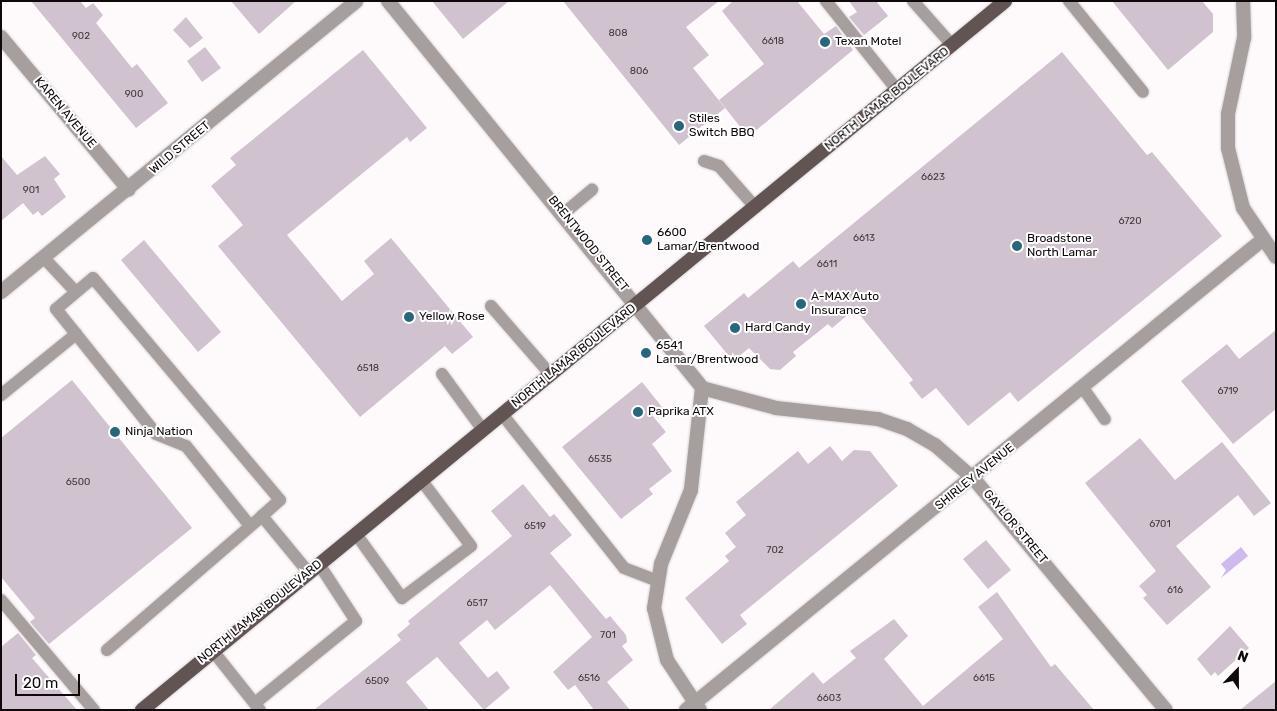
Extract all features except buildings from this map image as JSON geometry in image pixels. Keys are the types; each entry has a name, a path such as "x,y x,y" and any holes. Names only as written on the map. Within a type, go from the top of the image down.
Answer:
{"main road":[{"name":"NORTH LAMAR BOULEVARD","path":"142,710 1005,1"}],"street":[{"name":"WILD STREET","path":"1,292 129,190 356,1"},
{"name":"BRENTWOOD STREET","path":"388,1 563,214 702,388"},
{"path":"1243,1 1244,38 1228,114 1228,148 1242,208 1262,240 1276,257"},
{"name":"KAREN AVENUE","path":"1,37 129,190"},
{"name":"SHIRLEY AVENUE","path":"693,707 1262,240"},
{"path":"693,707 667,660 654,608 658,581 691,490 702,388"},
{"name":"GAYLOR STREET","path":"702,388 776,408 885,421 936,445 974,478 1166,710"}],"lane":[{"path":"826,1 897,90"},
{"path":"913,1 952,45"},
{"path":"1069,1 1143,92"},
{"path":"704,161 720,166 755,207"},
{"path":"563,214 592,190"},
{"path":"44,258 75,292"},
{"path":"107,650 280,500 174,370 93,278 56,309 156,434 186,446 250,526"},
{"path":"491,306 551,375"},
{"path":"1,395 76,334"},
{"path":"442,374 483,430"},
{"path":"1083,388 1105,419"},
{"path":"502,414 624,568 658,581"},
{"path":"356,534 402,598 472,546 422,481"},
{"path":"213,651 257,706 356,620 314,569 262,516"},
{"path":"1,600 94,710"}],"shaded area":[{"path":"1241,547 1248,556 1221,578 1226,570 1221,564"}],"place":[{"name":"Texan Motel","path":"825,42"},
{"name":"Stiles Switch BBQ","path":"679,126"},
{"name":"6600 Lamar/Brentwood","path":"647,240"},
{"name":"Broadstone North Lamar","path":"1017,246"},
{"name":"A-MAX Auto Insurance","path":"801,304"},
{"name":"Yellow Rose","path":"409,317"},
{"name":"Hard Candy","path":"735,328"},
{"name":"6541 Lamar/Brentwood","path":"646,353"},
{"name":"Paprika ATX","path":"638,412"},
{"name":"Ninja Nation","path":"115,432"}]}
